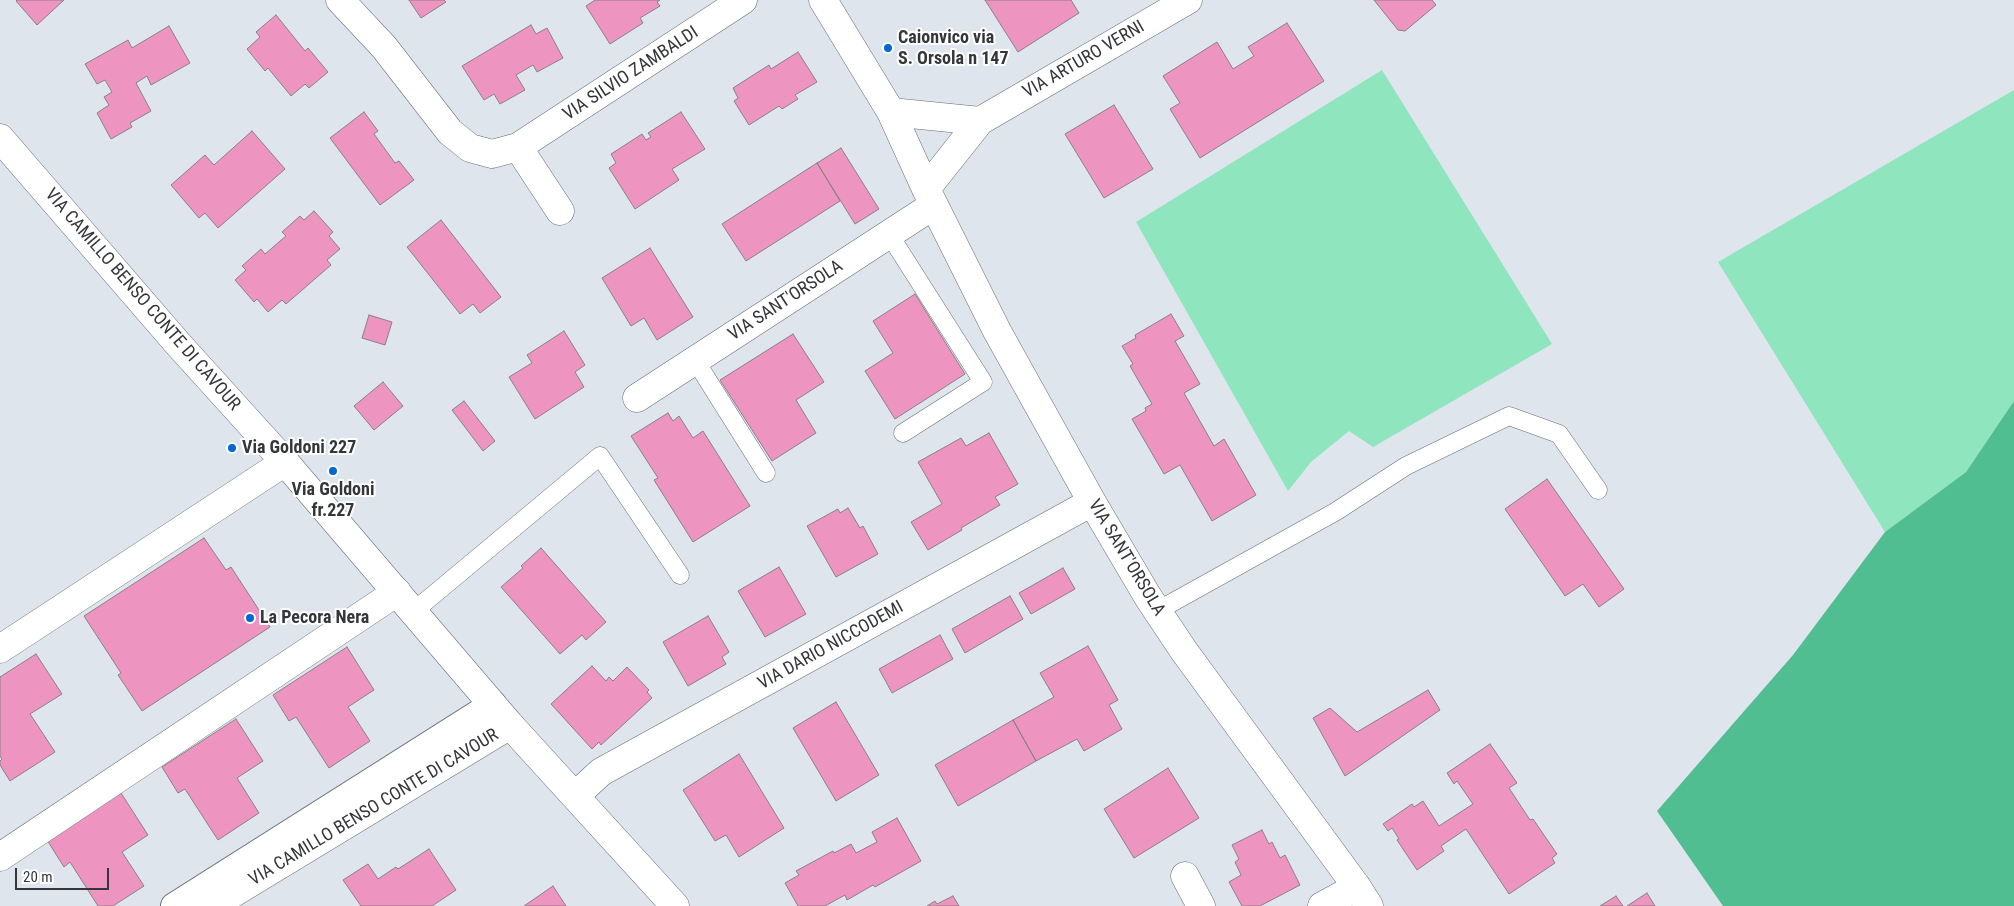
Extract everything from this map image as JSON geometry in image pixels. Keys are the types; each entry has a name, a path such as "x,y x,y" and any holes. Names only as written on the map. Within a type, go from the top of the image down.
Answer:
{"street":[{"name":"VIA SILVIO ZAMBALDI","path":"340,0 384,48 450,132 470,148 492,154 518,148 744,0"},
{"name":"VIA SANT'ORSOLA","path":"824,0 891,112 930,197 997,332 1092,502 1157,611 1363,897 1322,906"},
{"name":"VIA ARTURO VERNI","path":"930,197 980,121 1188,0"},
{"path":"891,112 980,121"},
{"name":"VIA CAMILLO BENSO CONTE DI CAVOUR","path":"0,138 179,345 285,462 510,725 576,795 675,906"},
{"path":"518,148 560,211"},
{"name":"VIA SANT'ORSOLA","path":"637,398 890,234 930,197"},
{"path":"0,649 285,462"},
{"name":"VIA DARIO NICCODEMI","path":"576,795 601,772 1092,502"},
{"path":"0,857 406,602"},
{"path":"174,906 493,704"},
{"name":"VIA CAMILLO BENSO CONTE DI CAVOUR","path":"212,906 510,725"},
{"path":"1184,876 1201,906"}],"lane":[{"path":"890,234 983,382 903,433"},
{"path":"695,360 766,472"},
{"path":"1157,611 1335,512 1406,466 1509,416 1559,434 1598,490"},
{"path":"406,602 600,456 680,575"}],"green space":[{"path":"1382,70 1552,344 1373,447 1349,431 1311,462 1288,491 1136,222"},
{"path":"2014,90 2014,401 1966,472 1885,532 1718,262"},
{"path":"2014,401 2014,906 1723,906 1657,811 1793,655 1885,532 1966,472"}],"building":[{"path":"17,0 64,0 37,25"},
{"path":"409,0 444,0 446,2 421,18"},
{"path":"595,0 660,0 657,2 660,6 640,18 643,23 610,44 586,6"},
{"path":"985,0 1071,0 1079,13 1018,52"},
{"path":"1374,0 1432,0 1436,5 1405,31 1398,30"},
{"path":"276,15 305,51 308,48 328,72 309,88 305,84 291,96 268,68 265,71 247,49 260,37 256,32"},
{"path":"1287,23 1324,81 1200,158 1170,109 1180,103 1163,76 1217,42 1233,69 1254,56 1248,47"},
{"path":"531,25 536,34 547,28 563,58 537,72 533,65 516,75 525,90 500,104 494,94 484,100 462,66"},
{"path":"169,26 190,63 151,85 147,76 136,83 151,111 130,123 132,127 111,139 97,113 109,105 104,97 112,92 105,80 97,84 85,64 128,40 132,48"},
{"path":"798,52 817,82 795,95 798,99 782,109 779,106 749,125 734,101 738,98 733,88 769,65 771,69"},
{"path":"1114,105 1153,169 1104,198 1065,134"},
{"path":"364,112 378,131 374,134 395,163 399,161 414,180 380,205 330,138"},
{"path":"681,112 705,149 672,169 679,180 635,209 609,168 616,163 611,154 642,134 646,140 651,137 648,133"},
{"path":"252,131 285,169 218,228 205,213 199,218 171,185 205,155 214,165"},
{"path":"841,148 879,209 855,224 817,163"},
{"path":"817,163 840,201 746,261 722,224"},
{"path":"314,211 333,232 329,236 340,249 327,260 331,265 286,304 282,300 268,312 257,299 254,302 235,280 246,270 242,266 261,249 265,254 286,236 282,232 300,216 304,220"},
{"path":"441,220 501,297 480,313 473,304 460,314 407,247"},
{"path":"650,248 693,317 657,340 644,318 631,326 602,278"},
{"path":"915,294 965,374 895,419 865,371 893,353 873,321"},
{"path":"1171,314 1184,336 1175,341 1200,384 1184,393 1214,446 1224,439 1256,495 1212,521 1180,465 1164,474 1132,419 1146,411 1145,408 1152,404 1130,366 1133,364 1122,346 1136,338 1135,335"},
{"path":"369,315 392,322 385,345 362,338"},
{"path":"564,331 585,365 575,372 584,387 535,419 509,377 532,363 527,355"},
{"path":"793,334 824,382 796,400 816,433 772,461 720,380"},
{"path":"383,382 403,406 374,430 354,406"},
{"path":"464,401 495,441 483,451 452,410"},
{"path":"668,413 673,421 679,416 693,438 703,431 750,506 693,542 654,480 658,478 631,436"},
{"path":"989,433 1018,484 995,497 1000,505 928,550 911,522 942,504 918,462 961,438 966,446"},
{"path":"1547,479 1624,589 1599,607 1583,584 1565,596 1505,509"},
{"path":"848,508 860,528 863,526 878,554 836,577 807,526 838,509 840,513"},
{"path":"204,538 226,570 231,567 270,627 142,711 118,675 121,673 84,616"},
{"path":"541,548 606,622 586,640 582,635 560,654 501,587 523,568 521,566"},
{"path":"779,567 806,614 765,637 738,591"},
{"path":"1063,568 1075,589 1031,614 1019,593"},
{"path":"1010,596 1023,619 965,653 952,629"},
{"path":"708,616 729,652 722,657 726,664 688,686 663,642"},
{"path":"940,635 953,659 892,693 879,669"},
{"path":"1088,646 1118,700 1109,705 1122,729 1084,751 1077,739 1036,761 1013,720 1054,697 1040,673"},
{"path":"347,647 374,690 348,707 370,741 329,768 296,717 289,721 273,695"},
{"path":"36,654 62,694 30,714 55,752 10,781 0,765 2,759 0,756 0,677"},
{"path":"592,666 606,681 609,677 613,681 627,667 649,690 647,692 652,698 601,745 599,742 592,749 551,704"},
{"path":"1428,690 1440,710 1345,776 1313,718 1330,708 1357,732"},
{"path":"836,702 879,775 836,801 793,728"},
{"path":"236,719 263,761 237,778 259,813 218,840 185,789 178,793 162,767"},
{"path":"1013,720 1036,761 958,806 935,765"},
{"path":"1490,744 1517,783 1509,788 1530,820 1533,819 1557,854 1552,858 1555,863 1509,894 1466,829 1441,846 1444,851 1417,870 1397,840 1399,839 1392,828 1388,831 1383,824 1412,804 1414,807 1423,801 1439,826 1473,804 1457,781 1454,784 1447,773"},
{"path":"739,754 784,828 739,857 726,835 715,841 683,790"},
{"path":"1168,768 1199,818 1134,858 1104,809"},
{"path":"121,793 148,835 122,852 144,886 113,906 98,906 70,862 64,867 47,840"},
{"path":"897,818 921,861 875,887 873,885 847,900 845,895 825,906 798,906 785,883 799,875 796,871 833,851 834,853 851,844 856,853 877,842 872,832"},
{"path":"1262,830 1269,844 1272,842 1280,858 1285,855 1300,885 1260,906 1242,906 1229,882 1241,875 1235,862 1239,859 1232,845"},
{"path":"429,849 456,890 432,906 361,906 343,880 368,864 378,879 396,867 398,869"},
{"path":"553,886 566,906 524,906"},
{"path":"1647,893 1655,906 1627,906"},
{"path":"953,896 959,906 927,906 935,901 937,904"},
{"path":"1616,896 1623,906 1600,906"}],"place":[{"name":"Caionvico via S. Orsola n 147","path":"888,48"},
{"name":"Via Goldoni 227","path":"232,448"},
{"name":"Via Goldoni fr.227","path":"333,471"},
{"name":"La Pecora Nera","path":"250,618"}]}
